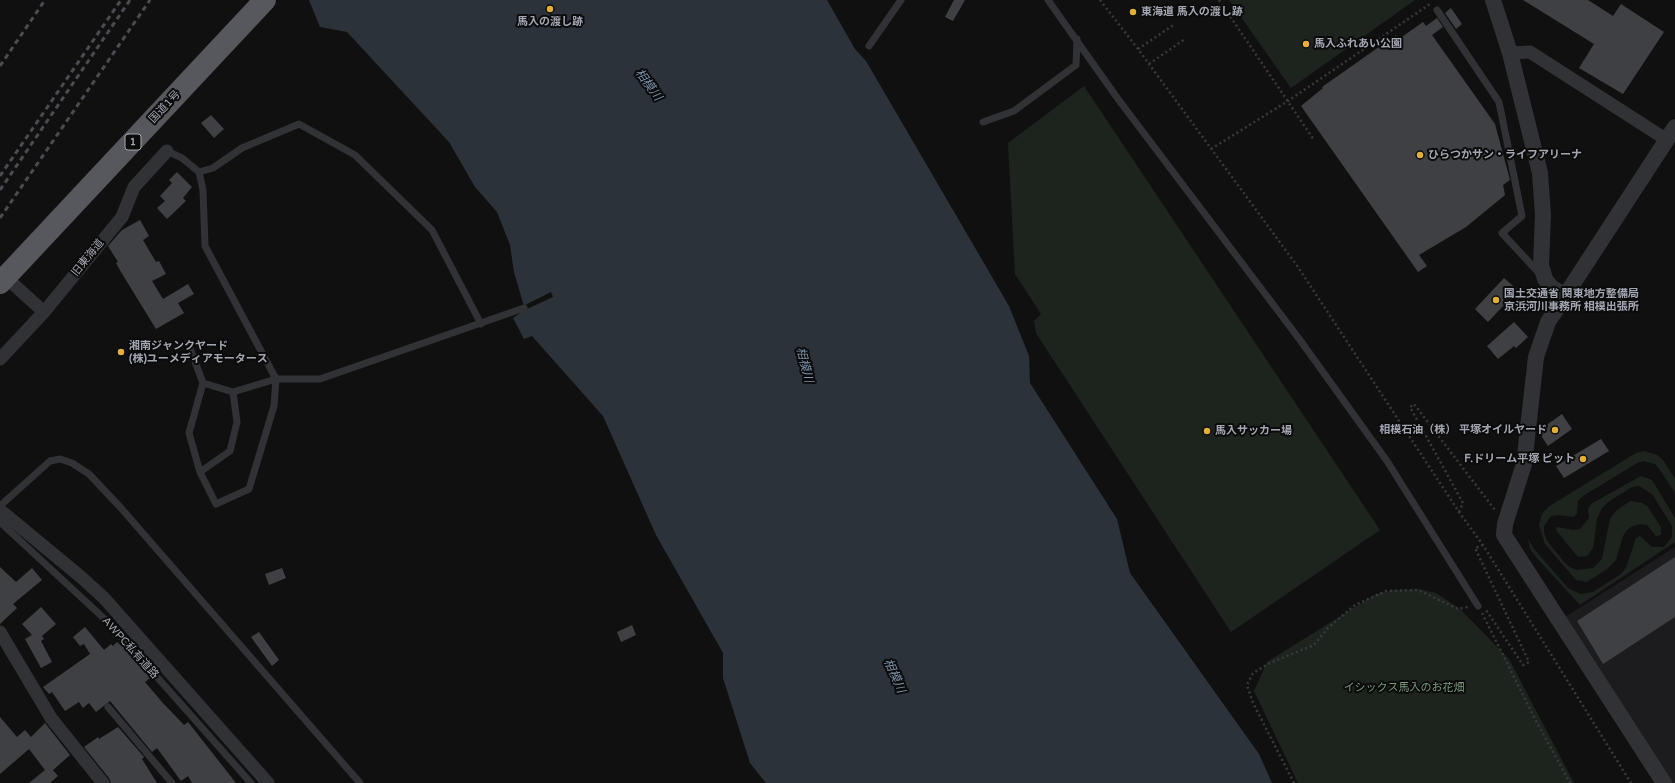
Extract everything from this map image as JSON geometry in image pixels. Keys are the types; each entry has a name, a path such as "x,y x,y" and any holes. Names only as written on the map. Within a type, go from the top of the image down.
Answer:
{"highway":[{"name":"国道1号","path":"0,283 265,0"}],"street":[{"path":"1492,0 1510,53 1540,173 1543,215 1541,265 1545,278 1552,287 1565,296"},
{"path":"1510,53 1530,52 1671,134 1548,322 1536,357 1524,464 1505,524 1504,535 1664,783"},
{"name":"旧東海道","path":"0,360 44,312 122,217 134,187 167,151"},
{"path":"0,272 44,312"},
{"path":"0,510 104,598 268,783"},
{"path":"0,632 51,718 103,783"}],"lane":[{"path":"869,46 901,0"},
{"path":"1048,0 1118,99 1300,340 1387,461 1477,606"},
{"path":"1437,10 1499,102 1522,216 1502,233 1545,278"},
{"path":"983,122 1014,111 1076,65 1077,39"},
{"path":"199,172 213,168 242,148 299,124 355,155 432,230 481,324"},
{"path":"167,151 182,158 199,172 203,190 205,246 276,379 274,406 249,489 216,504 200,472 189,433 203,383 188,343"},
{"path":"203,383 233,392 276,379 320,379 524,308"},
{"path":"200,472 230,451 237,422 233,392"},
{"path":"0,506 50,461 60,459 72,463 89,474 122,508 360,783"},
{"name":"AWPC私有道路","path":"0,522 110,624 251,783"},
{"path":"108,707 172,783"}],"path":[{"path":"1100,0 1138,49 1298,266 1459,512 1483,545 1631,783"},
{"path":"1219,0 1314,140"},
{"path":"1212,149 1288,101 1435,0"},
{"path":"1138,49 1175,24"},
{"path":"1149,64 1185,39"},
{"path":"1459,512 1463,503 1410,407 1414,404 1505,524"},
{"path":"1477,606 1523,665 1529,662 1474,548 1483,545"},
{"path":"1294,783 1253,703 1247,685 1253,673 1270,663 1314,645 1328,628 1356,605 1386,591 1418,590 1458,609 1477,606"},
{"path":"1477,606 1535,719 1570,783"}],"shaded area":[{"path":"1675,547 1675,783 1672,783 1565,617"}],"green space":[{"name":"馬入ふれあい公園","path":"1229,0 1415,0 1291,88"},
{"name":"馬入サッカー場","path":"1084,86 1380,530 1231,632 1036,333 1034,321 1041,314 1015,274 1008,143"},
{"path":"1644,451 1657,455 1663,460 1675,479 1675,493 1655,464 1643,461 1637,463 1583,496 1578,501 1577,513 1574,517 1558,515 1551,516 1544,526 1544,533 1547,541 1564,562 1571,568 1578,570 1593,568 1602,559 1610,519 1616,511 1630,501 1642,503 1647,506 1661,527 1661,535 1656,536 1647,525 1640,524 1633,526 1627,530 1623,536 1616,560 1607,569 1587,582 1576,580 1545,544 1539,525 1542,514 1548,507 1636,453"},
{"path":"1641,476 1652,480 1675,518 1675,542 1580,605 1536,557 1530,549 1528,539 1534,549 1569,589 1581,594 1593,592 1621,574 1626,568 1636,538 1640,536 1652,547 1664,547 1672,537 1672,526 1652,494 1639,486 1632,487 1608,502 1602,508 1597,519 1593,548 1587,556 1578,557 1556,530 1557,527 1573,530 1580,529 1589,518 1588,509 1591,504"},
{"name":"イシックス馬入のお花畑","path":"1419,589 1436,593 1460,609 1509,659 1574,783 1298,783 1254,691 1267,662 1376,594 1393,590"}],"water":[{"name":"相模川","path":"309,0 827,0 855,49 866,61 1009,306 1029,356 1030,383 1117,519 1130,573 1259,754 1272,783 766,783 750,763 723,678 723,653 656,535 603,416 532,336 524,339 513,318 525,310 514,272 510,245 497,212 475,187 449,142 347,32 320,27"}],"pier":[{"path":"551,292 553,297 525,310 523,306"}],"building":[{"path":"954,0 965,0 953,21 945,17"},
{"path":"1523,0 1588,0 1613,16 1621,4 1664,32 1623,94 1579,68 1594,44"},
{"path":"1451,8 1462,24 1456,29 1445,13"},
{"name":"ひらつかサン・ライフアリーナ","path":"1437,18 1443,27 1432,35 1495,124 1510,180 1503,185 1505,195 1466,227 1419,255 1427,266 1418,272 1301,106 1323,88 1322,87 1396,35 1399,39 1423,22 1426,26"},
{"path":"211,115 224,129 214,138 201,123"},
{"path":"177,172 192,187 183,198 186,201 167,219 157,208 165,201 160,196 172,183 169,180"},
{"path":"140,220 149,236 143,240 156,262 159,261 166,274 152,281 163,299 188,284 194,294 178,303 184,313 156,329 121,272 116,263 118,262 108,246 122,230"},
{"name":"国土交通省 関東地方整備局 京浜河川事務所 相模出張所","path":"1504,278 1518,290 1488,322 1475,309"},
{"path":"1514,322 1528,337 1516,348 1514,346 1498,359 1487,346"},
{"name":"相模石油（株） 平塚オイルヤード","path":"1562,414 1572,429 1548,446 1538,431"},
{"name":"F.ドリーム平塚 ピット","path":"1601,439 1609,451 1564,478 1556,466"},
{"path":"1675,557 1675,617 1603,664 1577,621"},
{"path":"0,567 16,582 32,568 42,580 13,604 17,608 0,624"},
{"path":"282,568 286,578 269,585 265,574"},
{"path":"41,607 56,624 42,636 44,639 41,641 52,662 41,668 25,639 32,635 22,624"},
{"path":"632,625 636,635 621,642 617,632"},
{"path":"85,627 104,650 111,644 113,646 117,642 124,648 150,678 145,682 184,725 188,722 236,783 192,783 188,776 181,781 157,748 152,752 110,701 96,712 89,703 83,708 79,702 65,711 52,692 49,694 43,687 90,654 84,644 80,646 73,637"},
{"path":"259,632 279,660 272,666 251,637"},
{"path":"0,717 17,737 25,730 31,737 45,723 70,755 53,770 58,776 50,783 29,783 45,770 29,749 0,774"},
{"path":"118,727 144,757 142,759 157,783 111,783 109,778 84,747 98,737 99,739"}],"railway":[{"path":"0,66 45,0"},
{"path":"0,176 121,0"},
{"path":"0,190 130,0"},
{"path":"0,218 150,0"}],"place":[{"name":"馬入の渡し跡","path":"550,9"},
{"name":"東海道 馬入の渡し跡","path":"1133,12"},
{"name":"馬入ふれあい公園","path":"1306,44"},
{"name":"ひらつかサン・ライフアリーナ","path":"1420,155"},
{"name":"国土交通省 関東地方整備局 京浜河川事務所 相模出張所","path":"1496,300"},
{"name":"湘南ジャンクヤード (株)ユーメディアモータース","path":"121,352"},
{"name":"相模石油（株） 平塚オイルヤード","path":"1555,430"},
{"name":"馬入サッカー場","path":"1207,431"},
{"name":"F.ドリーム平塚 ピット","path":"1583,459"}]}
